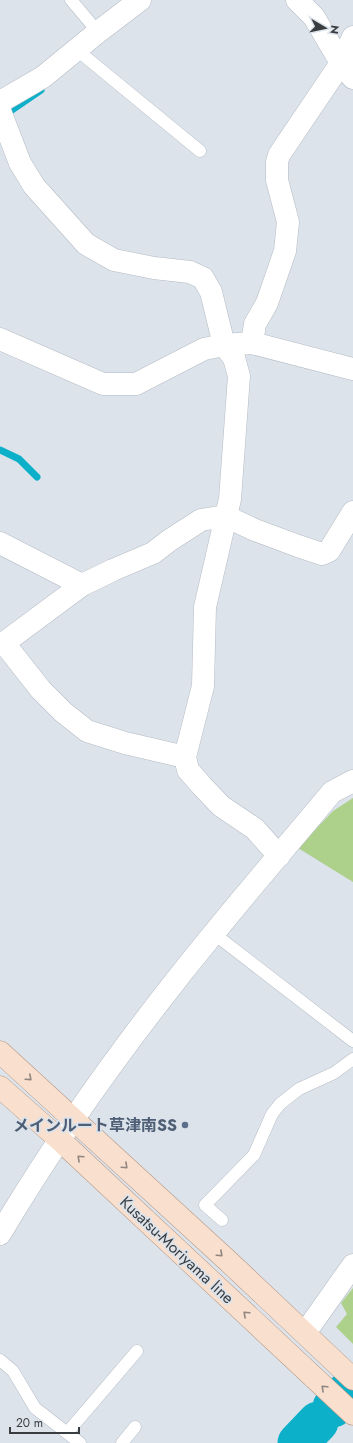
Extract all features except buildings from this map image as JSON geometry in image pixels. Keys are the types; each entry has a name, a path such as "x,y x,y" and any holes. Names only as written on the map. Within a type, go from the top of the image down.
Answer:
{"main road":[{"name":"Kusatsu-Moriyama line","path":"0,1052 353,1379"},
{"name":"Kusatsu-Moriyama line","path":"0,1087 60,1140 353,1414"}],"street":[{"path":"0,102 43,77 140,0"},
{"path":"297,0 314,17 347,71"},
{"path":"252,343 255,324 267,303 285,251 288,222 277,180 277,162 279,155 347,71 353,37"},
{"path":"0,111 20,163 34,186 86,244 114,260 154,268 190,272 203,278 211,292 224,346 234,358 239,376 230,499 206,607 203,686 185,757 188,770 202,786 221,806 255,830 279,856"},
{"path":"0,339 103,384 136,384 204,350 252,343 353,369"},
{"path":"185,757 125,743 87,731 63,712 41,690 2,644 82,585 153,553 201,520 225,516 262,533 322,554 329,551 353,512"},
{"path":"0,543 82,585"},
{"path":"2,1224 74,1119 135,1035 213,933 332,792 353,781"},
{"path":"298,1327 353,1265"}],"lane":[{"path":"71,0 98,32"},
{"path":"77,50 200,151"},
{"path":"213,933 353,1041"},
{"path":"222,1220 204,1205 254,1154 272,1114 280,1104 299,1089 334,1073 353,1059"},
{"path":"67,1433 137,1351"},
{"path":"0,1360 13,1371 35,1408 80,1443"},
{"path":"122,1443 135,1427"}],"green space":[{"path":"353,798 353,882 298,848 333,811"},
{"path":"353,1288 353,1344 336,1327 347,1314 341,1303"}],"waterway":[{"path":"3,116 41,90"},
{"path":"0,450 19,459 37,477"},
{"path":"333,1407 353,1386"},
{"path":"298,1443 318,1422"}],"place":[{"name":"メインルート草津南SS","path":"185,1125"}]}
